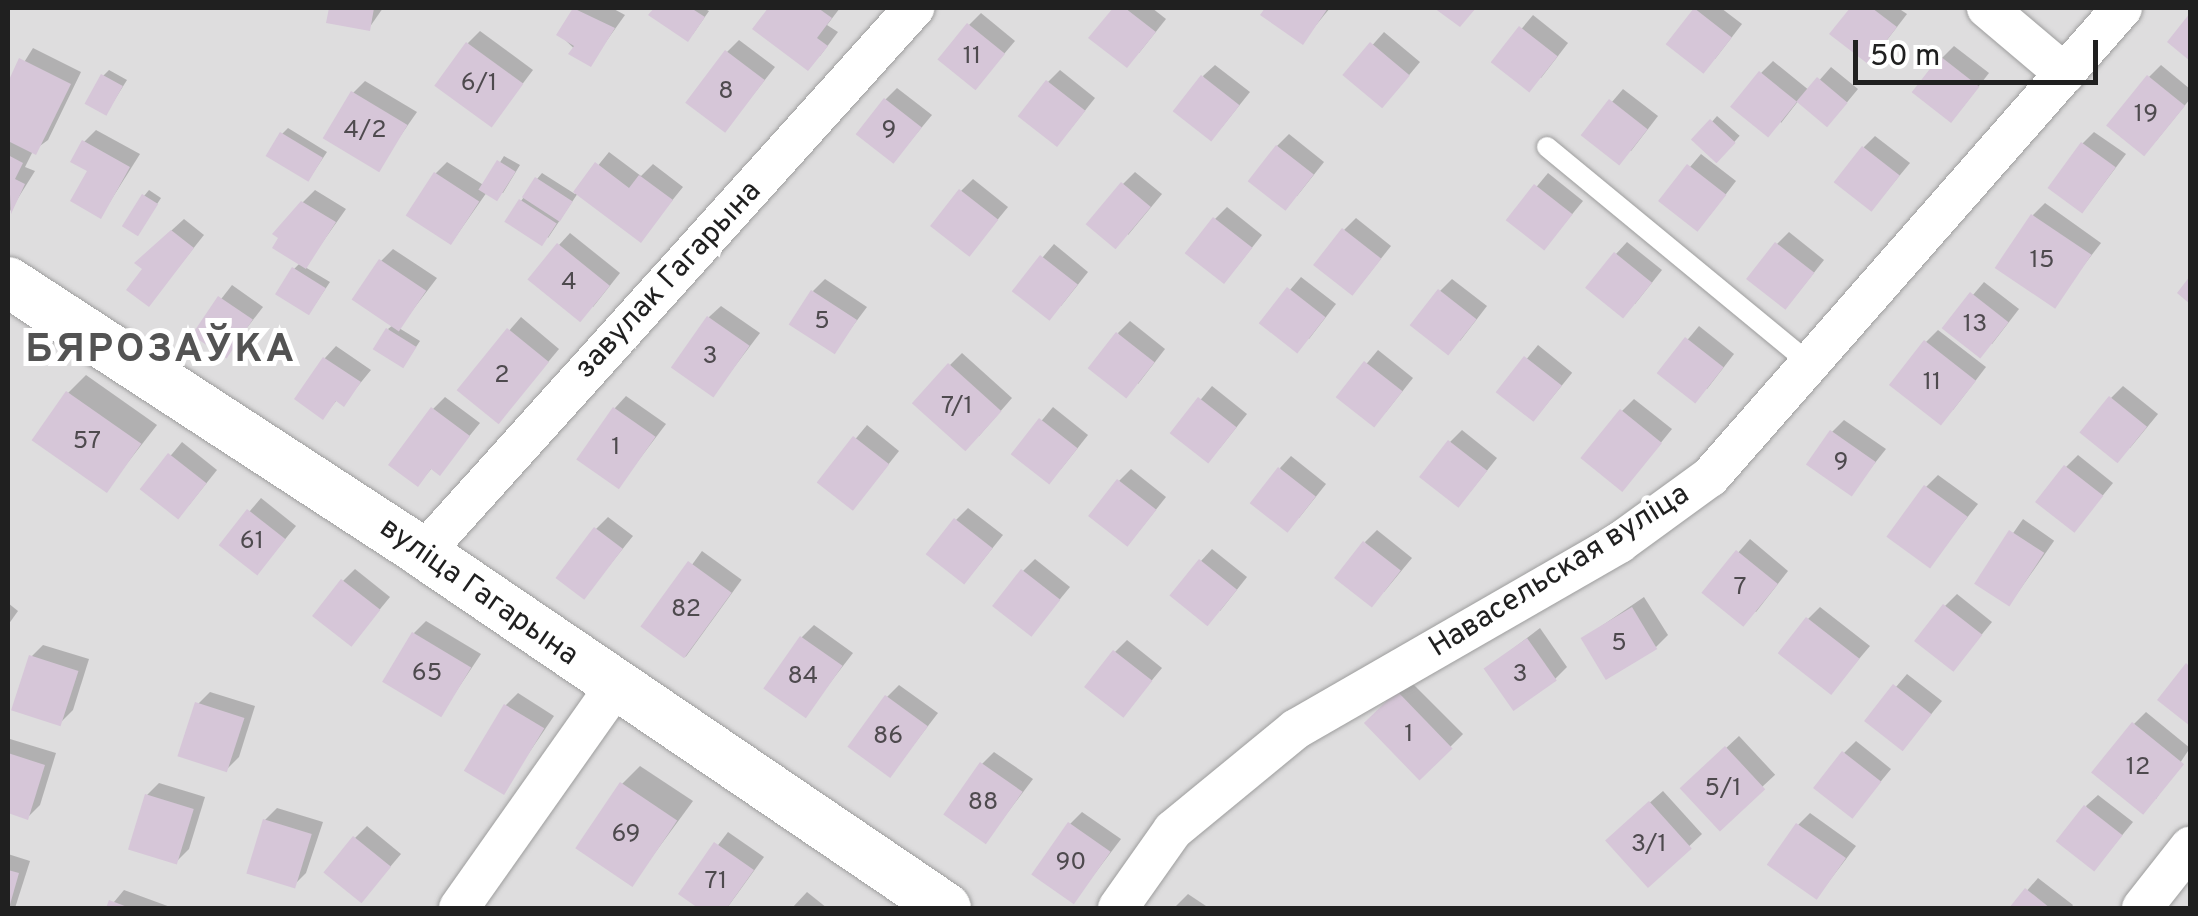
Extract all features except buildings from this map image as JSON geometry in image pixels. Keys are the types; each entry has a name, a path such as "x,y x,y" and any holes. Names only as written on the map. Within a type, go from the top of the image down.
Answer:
{"street":[{"name":"завулак Гагарына","path":"423,553 914,8"},
{"path":"1987,8 2065,74"},
{"name":"Навасельская вуліца","path":"1118,908 1173,830 1296,729 1619,543 1710,477 1808,361 1926,238 2122,8"},
{"name":"вуліца Гагарына","path":"8,282 423,553 614,688 946,908"},
{"path":"460,908 614,688"},
{"path":"2142,908 2190,847"}],"lane":[{"path":"1547,147 1808,361"}],"shaded area":[{"path":"8,8 2190,8 2190,908 8,908"}],"district":[{"name":"БЯРОЗАЎКА","path":"161,351"}]}
